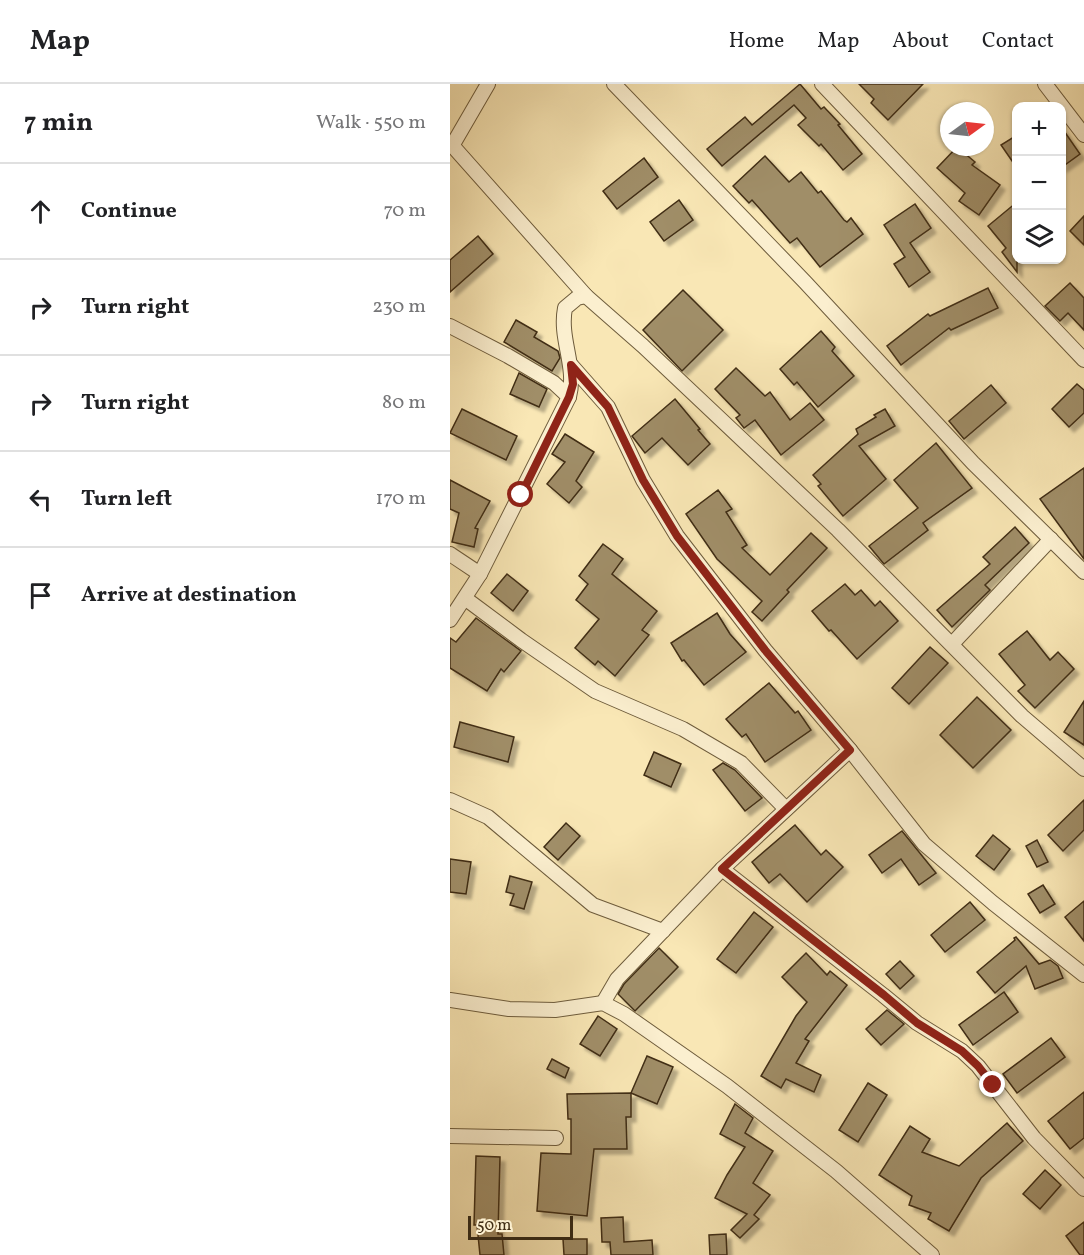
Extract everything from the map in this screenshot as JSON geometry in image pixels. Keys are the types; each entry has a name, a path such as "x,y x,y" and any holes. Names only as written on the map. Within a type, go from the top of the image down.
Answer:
{"street":[{"path":"488,84 451,145 586,296 643,346 838,530 1022,716 1084,769"},
{"path":"614,84 797,273 973,463 1084,572"},
{"path":"822,84 1084,360"},
{"path":"1045,84 1084,135"},
{"path":"1073,121 1084,111"},
{"path":"450,620 480,574 569,397 573,384 562,322 565,308 577,298 586,296"},
{"path":"450,326 554,383 569,397"},
{"path":"571,365 608,407 643,480 677,536 765,650 850,750 924,844 993,903 1084,975"},
{"path":"952,644 1051,539"},
{"path":"450,554 480,574"},
{"path":"466,598 521,640 595,691 683,729 741,763 786,809"},
{"path":"603,1003 617,979 722,869 850,750"},
{"path":"450,801 488,817 593,905 663,931"},
{"path":"722,869 884,995 901,1012 962,1051 978,1066 1034,1138 1084,1190"},
{"path":"450,1000 509,1009 555,1010 603,1003 624,1014 727,1086 836,1171 932,1255"},
{"path":"450,1136 556,1138"}],"building":[{"path":"800,84 821,109 824,107 840,124 838,125 862,154 843,170 821,144 819,146 798,125 806,118 794,105 722,166 707,149 745,117 752,125"},
{"path":"859,84 923,84 888,120 871,103 874,99"},
{"path":"1066,134 1080,154 1066,164"},
{"path":"1012,138 1012,161 1001,145"},
{"path":"765,156 789,182 801,172 818,193 821,191 844,220 847,222 851,218 863,234 820,267 797,238 790,243 752,200 749,203 733,186"},
{"path":"948,156 968,156 975,162 972,165 1000,185 979,215 959,201 965,193 937,168"},
{"path":"644,158 658,177 617,209 603,191"},
{"path":"679,200 693,220 664,241 650,222"},
{"path":"915,204 931,228 910,243 930,272 909,287 894,264 905,257 884,225"},
{"path":"1012,206 1012,264 1017,264 1017,272 1002,252 1006,248 988,226"},
{"path":"1084,216 1084,245 1070,231"},
{"path":"478,236 493,254 450,292 450,260"},
{"path":"1070,283 1084,298 1084,330 1068,313 1060,321 1045,306"},
{"path":"988,288 998,308 951,330 949,328 901,365 887,346 928,314 930,316"},
{"path":"683,290 723,330 682,371 643,330"},
{"path":"516,320 537,332 534,337 558,351 560,358 552,371 504,342"},
{"path":"821,331 835,347 832,351 854,376 818,407 797,382 794,385 780,369"},
{"path":"736,368 765,396 770,392 790,420 810,403 824,420 781,455 755,420 744,428 736,418 740,415 715,389"},
{"path":"519,373 547,389 539,407 510,394"},
{"path":"1077,384 1084,390 1084,413 1069,427 1052,409"},
{"path":"991,385 1006,403 964,439 949,421"},
{"path":"675,399 710,444 688,465 662,438 645,453 632,436"},
{"path":"462,409 517,436 506,460 450,433"},
{"path":"885,409 895,426 859,446 886,479 843,516 818,486 821,484 813,475 858,434 856,429"},
{"path":"565,434 594,452 576,481 582,487 569,503 547,484 565,462 552,454"},
{"path":"936,443 972,488 923,523 928,530 884,564 869,546 918,508 894,480"},
{"path":"1084,468 1084,559 1040,499"},
{"path":"450,480 490,501 475,528 478,529 474,547 452,542 459,513 450,509"},
{"path":"718,490 732,509 726,512 747,545 742,548 770,575 811,533 827,548 787,590 789,592 762,621 752,612 762,601 717,559 686,514"},
{"path":"1015,527 1029,543 985,585 990,590 952,627 937,610 990,564 983,557"},
{"path":"603,544 623,559 612,574 657,611 642,630 649,635 615,676 598,661 595,665 575,648 599,619 576,600 588,584 579,576"},
{"path":"507,574 528,591 513,611 491,593"},
{"path":"845,584 855,595 861,590 875,606 880,601 898,621 857,659 812,611"},
{"path":"717,613 730,634 746,652 704,685 684,660 682,661 671,643"},
{"path":"476,618 521,651 504,672 501,669 487,691 450,668 450,638 456,642"},
{"path":"1027,631 1050,660 1058,652 1074,669 1035,708 1018,691 1025,685 999,654"},
{"path":"930,647 948,663 909,704 892,688"},
{"path":"769,683 795,713 798,711 811,730 765,762 746,734 742,737 726,719"},
{"path":"977,697 1011,730 973,768 940,735"},
{"path":"1084,701 1084,745 1064,732"},
{"path":"460,722 514,737 508,762 454,747"},
{"path":"654,752 681,764 671,787 644,775"},
{"path":"723,763 735,770 762,798 745,811 713,770"},
{"path":"1084,800 1084,830 1063,851 1048,835"},
{"path":"566,823 580,836 558,860 544,847"},
{"path":"795,825 821,855 826,850 843,867 807,902 780,874 769,883 752,862"},
{"path":"902,831 936,873 919,885 901,859 882,873 869,855"},
{"path":"993,835 1010,849 994,870 976,856"},
{"path":"1037,840 1048,862 1037,867 1026,846"},
{"path":"450,859 471,862 466,894 450,892"},
{"path":"510,876 532,882 524,909 510,905 514,894 506,892"},
{"path":"1043,885 1055,904 1040,913 1028,894"},
{"path":"1084,901 1084,941 1065,917"},
{"path":"970,902 985,920 945,952 931,935"},
{"path":"754,912 773,927 736,973 717,959"},
{"path":"1016,937 1039,964 1050,960 1058,966 1063,978 1035,989 1026,966 995,993 977,972"},
{"path":"659,948 678,967 635,1011 618,994 624,984"},
{"path":"806,953 827,975 830,971 847,985 805,1039 809,1041 796,1063 821,1075 814,1092 786,1079 781,1088 761,1076 796,1016 807,1002 782,977"},
{"path":"900,961 914,976 900,989 886,974"},
{"path":"1004,992 1018,1012 973,1045 959,1025"},
{"path":"887,1010 904,1024 881,1045 866,1029"},
{"path":"598,1016 617,1029 600,1056 580,1044"},
{"path":"1051,1038 1065,1057 1017,1093 1003,1074"},
{"path":"647,1056 673,1067 657,1104 631,1093"},
{"path":"552,1059 569,1068 565,1078 547,1069"},
{"path":"868,1083 887,1095 858,1142 839,1130"},
{"path":"1084,1092 1084,1138 1070,1149 1048,1121"},
{"path":"631,1093 631,1117 626,1117 627,1149 594,1149 587,1216 537,1211 541,1153 571,1154 571,1119 568,1119 567,1094"},
{"path":"735,1104 753,1118 745,1133 773,1151 753,1183 770,1195 754,1215 759,1219 740,1238 731,1230 747,1214 715,1198 745,1147 720,1134"},
{"path":"1007,1123 1023,1141 981,1178 949,1231 928,1219 931,1213 909,1205 912,1196 879,1175 910,1126 930,1139 922,1152 959,1166"},
{"path":"476,1156 500,1157 498,1234 502,1234 504,1255 480,1255 477,1225 474,1225"},
{"path":"1045,1170 1061,1185 1040,1209 1023,1194"},
{"path":"623,1217 624,1242 652,1240 653,1255 611,1255 610,1242 602,1242 601,1218"},
{"path":"1084,1222 1084,1255 1080,1255 1066,1236"},
{"path":"726,1234 727,1255 710,1255 709,1235"},
{"path":"563,1239 587,1239 587,1255 564,1255"}],"route":[{"path":"521,495 569,397 573,384 571,365 608,407 643,480 677,536 765,650 850,750 722,869 884,995 901,1012 962,1051 993,1085"}]}
